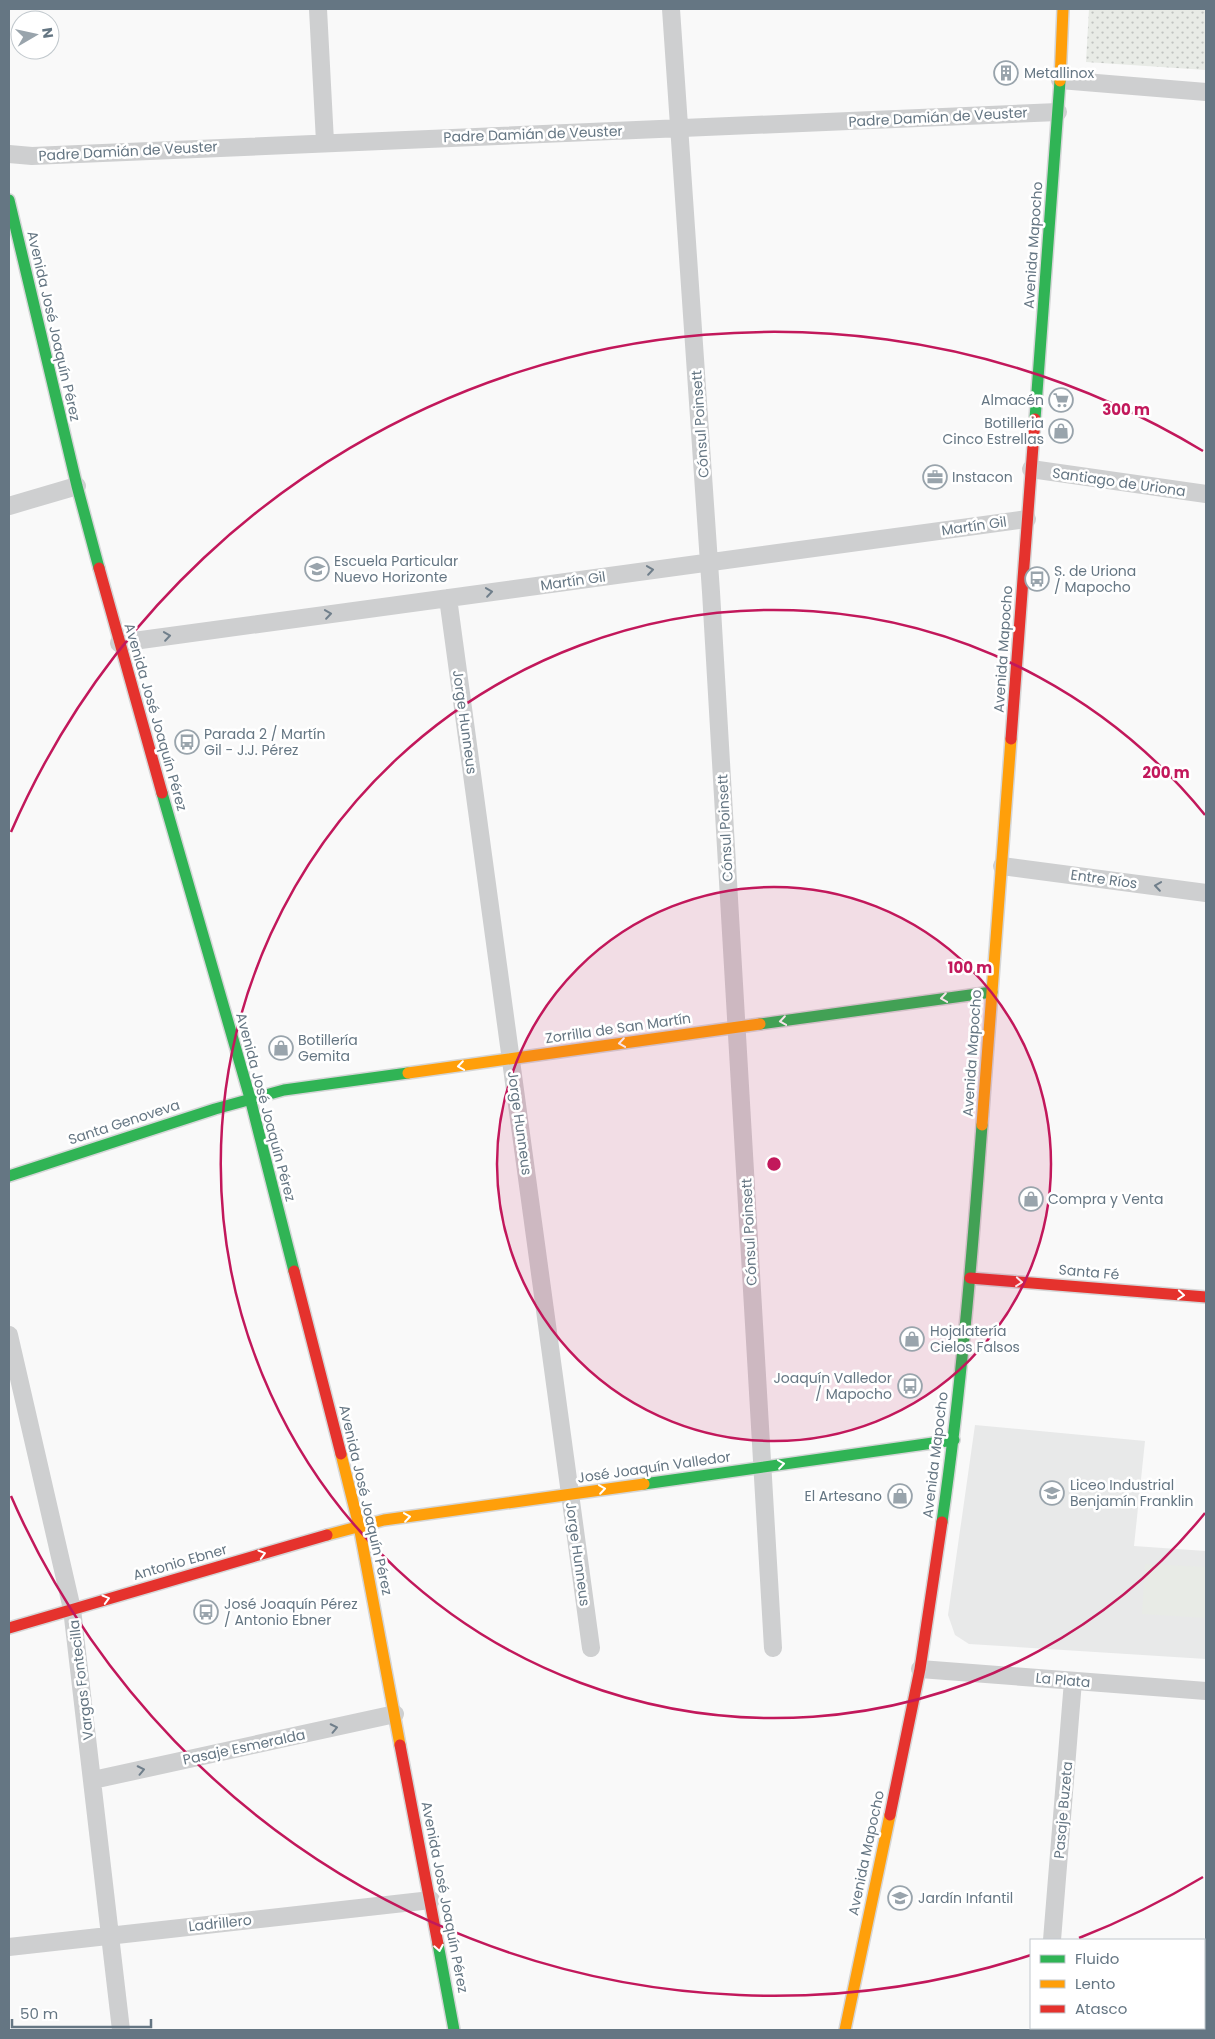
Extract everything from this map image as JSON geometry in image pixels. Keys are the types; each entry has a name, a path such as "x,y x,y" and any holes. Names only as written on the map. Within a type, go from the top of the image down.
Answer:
{"main road":[{"name":"Avenida Mapocho","path":"845,2030 920,1669 954,1440 970,1278 1002,866 1058,112 1063,9"},
{"name":"Avenida José Joaquín Pérez","path":"9,200 77,486 119,643 250,1098 359,1526 454,2030"},
{"name":"Zorrilla de San Martín","path":"250,1098 284,1090 992,992"},
{"name":"Santa Genoveva","path":"9,1176 250,1098"},
{"name":"Santa Fé","path":"970,1278 1206,1297"},
{"name":"José Joaquín Valledor","path":"359,1526 384,1520 954,1440"},
{"name":"Antonio Ebner","path":"9,1628 359,1526"}],"street":[{"path":"318,9 325,142"},
{"name":"Cónsul Poinsett","path":"671,9 709,562 774,1648"},
{"path":"1060,80 1206,92"},
{"name":"Padre Damián de Veuster","path":"9,154 32,156 1058,112"},
{"name":"Santiago de Uriona","path":"1031,469 1206,494"},
{"path":"9,506 77,486"},
{"name":"Martín Gil","path":"119,643 1028,519"},
{"name":"Jorge Hunneus","path":"448,598 591,1648"},
{"name":"Entre Ríos","path":"1002,866 1206,893"},
{"name":"Vargas Fontecilla","path":"9,1335 72,1609 121,2030"},
{"name":"La Plata","path":"920,1669 1206,1691"},
{"name":"Pasaje Buzeta","path":"1052,1939 1073,1681"},
{"name":"Pasaje Esmeralda","path":"93,1780 395,1714"},
{"name":"Ladrillero","path":"9,1947 431,1900"}],"shaded area":[{"path":"1089,9 1206,9 1206,70 1086,62"},
{"name":"Liceo Industrial Benjamín Franklin","path":"975,1425 1145,1441 1134,1546 1206,1551 1206,1659 969,1644 955,1635 948,1615"},
{"path":"1145,1564 1206,1567 1206,1618 1142,1614"}],"traffic: fast":[{"path":"1035,419 1060,81"},
{"path":"9,200 77,486 99,568"},
{"path":"162,793 250,1098 294,1271"},
{"path":"760,1024 992,992"},
{"path":"9,1176 215,1109 284,1090 408,1073"},
{"path":"942,1522 965,1324 982,1125"},
{"path":"644,1484 954,1440"},
{"path":"438,1944 454,2030"}],"traffic: slow":[{"path":"1060,81 1063,9"},
{"path":"982,1125 1011,739"},
{"path":"408,1073 760,1024"},
{"path":"341,1454 359,1526 400,1745"},
{"path":"327,1535 384,1520 644,1484"},
{"path":"845,2030 890,1815"}],"traffic: jam":[{"path":"1011,739 1035,419"},
{"path":"99,568 162,793"},
{"path":"294,1271 341,1454"},
{"path":"970,1278 1206,1297"},
{"path":"890,1815 920,1669 942,1522"},
{"path":"9,1628 327,1535"},
{"path":"400,1745 438,1944"}],"place":[{"name":"Metallinox","path":"1006,73"},
{"name":"Almacén","path":"1061,400"},
{"name":"Botilleria Cinco Estrellas","path":"1061,431"},
{"name":"Instacon","path":"935,477"},
{"name":"Escuela Particular Nuevo Horizonte","path":"317,569"},
{"name":"S. de Uriona / Mapocho","path":"1037,579"},
{"name":"Parada 2 / Martín Gil - J.J. Pérez","path":"187,742"},
{"name":"Botillería Gemita","path":"281,1048"},
{"name":"Compra y Venta","path":"1031,1199"},
{"name":"Hojalatería Cielos Falsos","path":"912,1339"},
{"name":"Joaquín Valledor / Mapocho","path":"910,1386"},
{"name":"Liceo Industrial Benjamín Franklin","path":"1052,1493"},
{"name":"El Artesano","path":"900,1496"},
{"name":"José Joaquín Pérez / Antonio Ebner","path":"206,1612"},
{"name":"Jardín Infantil","path":"900,1898"}]}
